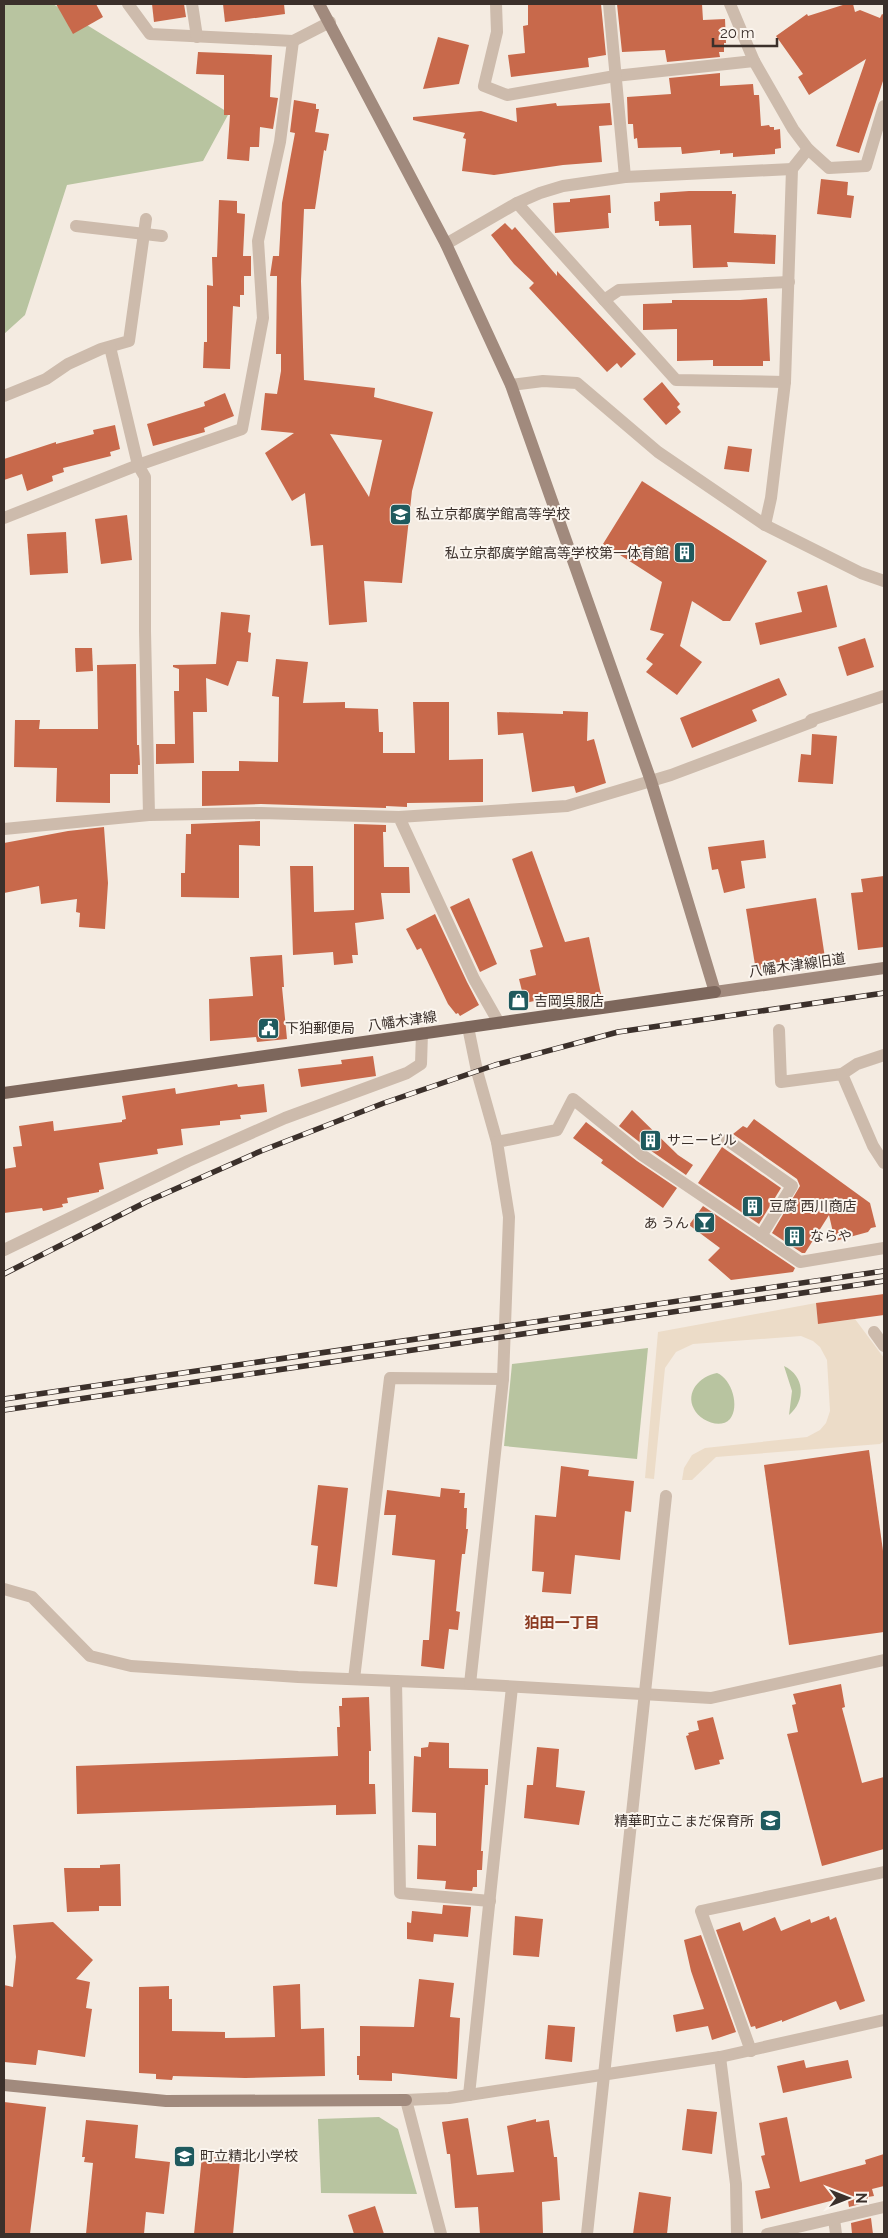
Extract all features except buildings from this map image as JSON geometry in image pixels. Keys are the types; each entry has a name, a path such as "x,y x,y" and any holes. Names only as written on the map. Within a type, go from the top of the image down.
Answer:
{"main road":[{"name":"八幡木津線","path":"4,1093 715,992"}],"street":[{"path":"128,4 150,34 293,41 330,22"},
{"path":"192,4 197,37"},
{"path":"320,4 446,244 511,385 651,781 715,992"},
{"path":"496,4 497,32 484,86 507,95 615,76 754,61"},
{"path":"609,4 625,177"},
{"path":"730,4 754,61 793,129 808,149 829,168 866,166 884,106"},
{"path":"4,518 138,465 242,429 263,318 258,241 280,142 293,41"},
{"path":"765,525 771,498 785,382 792,169 808,149"},
{"path":"446,244 540,193 563,186 625,177 792,169"},
{"path":"518,204 676,380 785,382"},
{"path":"4,396 46,379 68,364 129,341 146,219"},
{"path":"76,226 162,236"},
{"path":"604,300 619,290 789,282"},
{"path":"110,347 138,465 145,477 145,631 149,815"},
{"path":"511,385 543,381 577,383 658,452 765,525 861,573 884,581"},
{"path":"4,828 149,815 261,814 398,817 567,806 651,781 812,722 811,720 884,696"},
{"path":"398,817 474,979 499,1023"},
{"name":"八幡木津線旧道","path":"715,992 884,968"},
{"path":"468,1027 476,1071 497,1142 509,1217 503,1379 470,1684"},
{"path":"778,1030 781,1082 842,1074 857,1064 884,1055"},
{"path":"4,1250 188,1161 285,1118 407,1073 421,1064 422,1033"},
{"path":"842,1074 873,1146 884,1163"},
{"path":"497,1142 557,1130 573,1099 642,1155 800,1262 884,1248"},
{"path":"727,1140 792,1186 761,1236"},
{"path":"874,1332 884,1346"},
{"path":"354,1679 390,1378 503,1379"},
{"path":"587,2234 666,1496"},
{"path":"4,1589 32,1597 90,1656 131,1666 711,1698 884,1660"},
{"path":"396,1682 400,1893 490,1901"},
{"path":"469,2094 512,1687"},
{"path":"751,2051 701,1911 884,1872"},
{"path":"4,2085 166,2101 406,2100 450,2098 720,2057 884,2020"},
{"path":"720,2057 736,2184 737,2234"},
{"path":"406,2100 441,2234"},
{"path":"767,2234 884,2207"},
{"path":"834,2219 836,2234"}],"green space":[{"path":"4,4 53,4 229,113 203,161 67,185 25,315 4,334"},
{"path":"648,1348 637,1459 504,1446 512,1364"},
{"path":"784,1366 796,1376 801,1389 798,1403 789,1415 792,1391"},
{"path":"717,1373 727,1381 734,1401 733,1414 730,1419 721,1424 710,1422 700,1417 694,1409 691,1397 700,1381"},
{"path":"379,2117 398,2129 417,2194 321,2193 318,2119"}],"shaded area":[{"path":"816,1303 818,1324 855,1319 884,1358 884,1441 880,1444 716,1457 692,1480 682,1480 684,1468 692,1455 705,1448 807,1437 820,1430 826,1423 830,1411 827,1360 820,1347 813,1341 801,1336 693,1344 676,1352 665,1368 654,1479 645,1478 658,1332"}],"railway":[{"path":"4,1274 146,1202 261,1151 384,1103 495,1065 618,1032 884,993"},
{"path":"4,1399 884,1271"},
{"path":"4,1410 884,1281"}],"place":[{"name":"私立京都廣学館高等学校","path":"400,514"},
{"name":"私立京都廣学館高等学校第一体育館","path":"685,553"},
{"name":"吉岡呉服店","path":"518,1001"},
{"name":"下狛郵便局","path":"269,1028"},
{"name":"サニービル","path":"651,1140"},
{"name":"豆腐 西川商店","path":"753,1206"},
{"name":"あ うん","path":"705,1223"},
{"name":"ならや","path":"794,1236"},
{"name":"精華町立こまだ保育所","path":"770,1821"},
{"name":"町立精北小学校","path":"184,2156"}],"district":[{"name":"狛田一丁目","path":"562,1623"}]}
